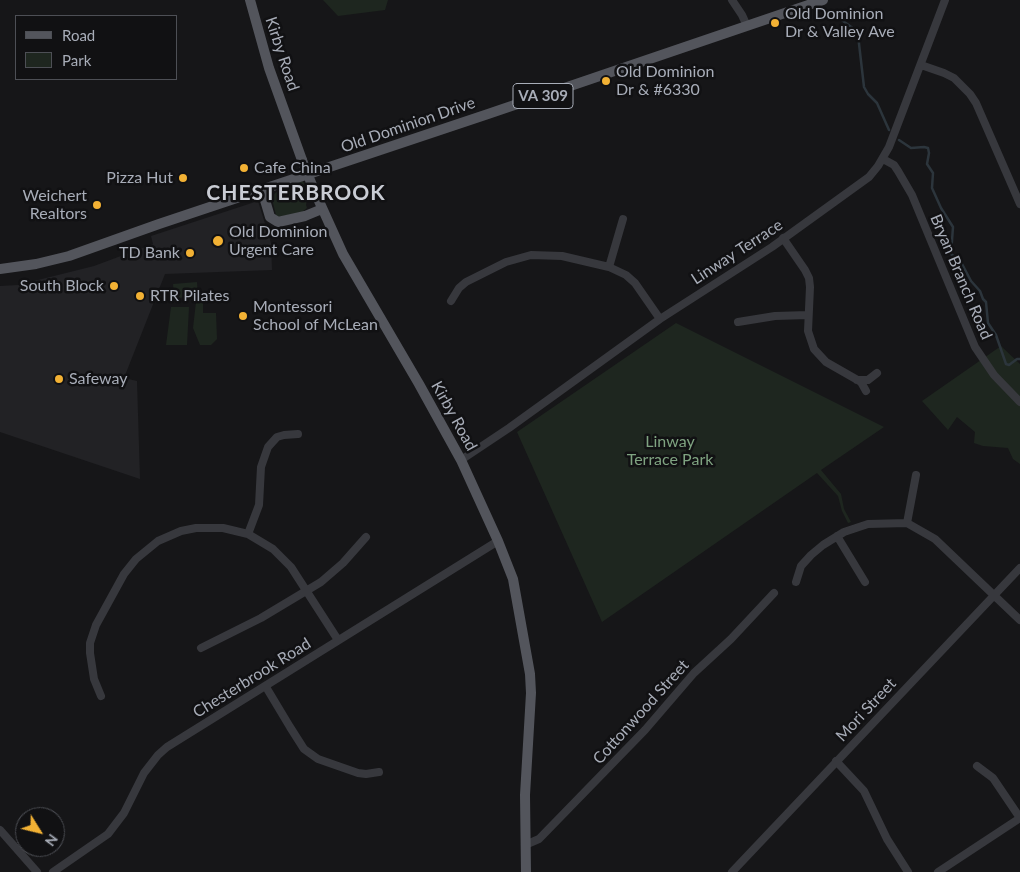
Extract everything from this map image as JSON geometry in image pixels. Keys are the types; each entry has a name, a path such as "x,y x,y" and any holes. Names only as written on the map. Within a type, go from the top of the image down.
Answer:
{"main road":[{"name":"Kirby Road","path":"250,0 269,68 322,210 343,254 461,460 513,579 530,674 525,795 526,872"},
{"name":"Old Dominion Drive","path":"0,269 63,258 154,225 823,0"},
{"path":"262,190 270,217 278,222 306,216 322,210"}],"street":[{"path":"732,0 747,26"},
{"name":"Linway Terrace","path":"461,460 660,319 783,238 869,177 883,159 945,0"},
{"path":"921,65 954,78 970,94 976,103 1020,204"},
{"name":"Bryan Branch Road","path":"883,159 894,165 912,195 975,346 994,375 1020,402"},
{"path":"1011,184 1020,180"},
{"path":"609,266 623,219"},
{"path":"783,238 809,278 808,331 810,340 819,356 857,380 864,386 866,391"},
{"path":"451,301 459,288 466,282 506,262 531,255 562,256 609,266 618,270 633,281 660,319"},
{"path":"738,322 775,316 808,315"},
{"path":"857,380 868,380 877,374"},
{"path":"248,534 259,505 261,467 268,447 284,434 298,434"},
{"path":"907,522 916,475"},
{"path":"796,582 801,566 811,555 837,536 852,528 868,524 907,522 935,539 1020,620"},
{"path":"101,696 91,666 90,643 93,634 124,574 136,559 158,541 181,531 196,528 223,528 248,534 260,540 283,557 338,640"},
{"path":"837,536 865,582"},
{"path":"201,648 261,618 307,591 332,574 366,537"},
{"name":"Chesterbrook Road","path":"52,872 108,834 124,813 144,773 158,755 498,541"},
{"name":"Mori Street","path":"732,872 1020,568"},
{"name":"Cottonwood Street","path":"525,845 539,839 651,723 694,673 731,639 774,593"},
{"path":"266,686 290,727 304,748 311,754 318,759 358,774 379,772"},
{"path":"836,761 864,790 887,839 908,872"},
{"path":"938,872 1020,818 993,778 977,766"},
{"path":"0,830 37,872"}],"shaded area":[{"path":"258,201 271,243 272,270 165,274 124,378 137,381 140,479 0,432 0,286 18,285 94,266 153,244 151,236"}],"green space":[{"path":"323,0 388,0 385,10 338,16"},
{"path":"303,181 308,195 307,208 302,212 279,217 276,215 272,199 273,195 278,191"},
{"path":"197,282 198,297 174,298 173,284"},
{"path":"196,302 203,303 203,313 216,313 217,339 211,345 200,345 193,328"},
{"path":"171,307 189,307 187,345 166,345"},
{"name":"Linway Terrace Park","path":"676,323 884,427 821,470 841,494 844,509 851,522 848,523 842,511 838,496 817,473 602,622 517,432"},
{"path":"1001,346 1020,364 1020,464 1013,459 1008,448 983,446 974,443 975,432 957,417 948,430 922,401"}],"waterway":[{"path":"838,13 839,18 854,29 858,35 864,87 877,103 889,130"},
{"path":"899,140 911,148 928,148 927,164 933,173 932,188 941,208 953,227 951,254 961,262 971,281 980,291 986,302 988,323 996,335 1006,364 1009,365 1020,359"}],"place":[{"name":"Old Dominion Dr & Valley Ave","path":"775,23"},
{"name":"Old Dominion Dr & #6330","path":"606,81"},
{"name":"Cafe China","path":"244,168"},
{"name":"Pizza Hut","path":"183,178"},
{"name":"Weichert Realtors","path":"97,205"},
{"name":"Old Dominion Urgent Care","path":"218,241"},
{"name":"TD Bank","path":"190,253"},
{"name":"South Block","path":"114,286"},
{"name":"RTR Pilates","path":"140,296"},
{"name":"Montessori School of McLean","path":"243,316"},
{"name":"Safeway","path":"59,379"}],"district":[{"name":"CHESTERBROOK","path":"296,193"}]}
